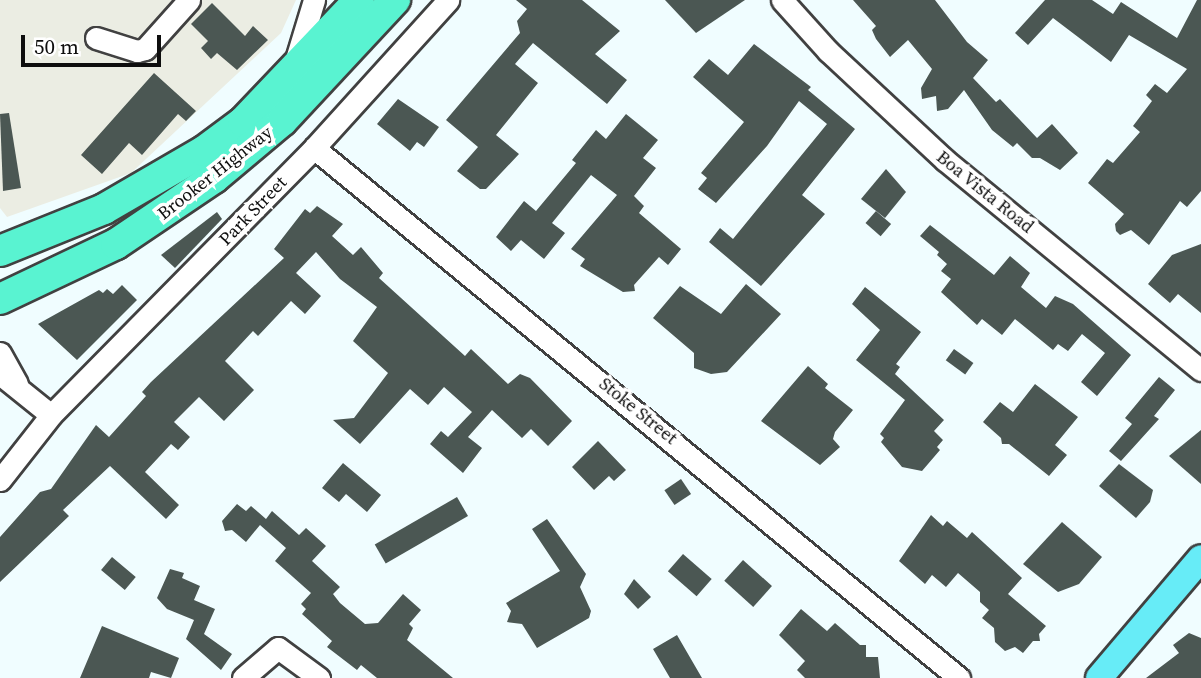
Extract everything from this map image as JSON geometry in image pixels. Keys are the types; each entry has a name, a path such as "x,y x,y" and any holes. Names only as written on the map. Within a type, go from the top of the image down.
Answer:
{"highway":[{"name":"Brooker Highway","path":"0,251 158,182 243,122 359,0"},
{"name":"Brooker Highway","path":"12,294 116,244 214,178 282,121 395,0"}],"main road":[{"path":"1099,678 1201,558"}],"street":[{"path":"96,37 137,51 145,49 189,0"},
{"path":"288,74 308,32 314,0"},
{"name":"Park Street","path":"0,480 51,415 314,148 448,0"},
{"name":"Boa Vista Road","path":"782,0 828,51 946,160 1201,370"},
{"name":"Stoke Street","path":"314,148 959,678"},
{"path":"0,312 12,294"},
{"path":"0,353 20,388"},
{"path":"0,374 51,415"},
{"path":"243,678 278,648 319,678"}],"shaded area":[{"path":"0,0 296,0 281,33 131,173 7,217 0,208"}],"building":[{"path":"516,0 582,0 620,31 595,54 627,80 607,104 533,43 515,64 538,83 496,135 519,154 486,189 480,189 457,171 478,147 446,120 520,33 517,21 527,9"},
{"path":"665,0 745,0 696,33"},
{"path":"853,0 935,0 967,42 988,60 973,78 996,102 1000,99 1037,138 1052,124 1078,153 1060,170 1040,158 1032,158 1017,143 1013,147 992,130 964,90 948,109 937,111 936,96 922,99 921,88 932,69 908,40 890,57 876,39 872,30 876,26"},
{"path":"1045,0 1092,0 1113,14 1121,2 1177,38 1197,0 1201,0 1201,191 1187,207 1180,201 1149,245 1131,230 1120,235 1116,231 1115,224 1124,214 1088,183 1107,159 1113,163 1140,132 1133,126 1152,101 1146,95 1155,84 1167,93 1187,69 1129,35 1111,62 1053,18 1028,45 1015,33"},
{"path":"212,3 245,36 253,26 268,40 237,70 217,53 211,59 201,48 208,41 191,24"},
{"path":"754,44 811,87 808,90 855,129 802,195 825,214 761,286 709,242 720,228 733,239 827,124 799,101 767,146 716,203 698,189 707,178 701,173 744,122 693,77 709,59 728,75"},
{"path":"154,73 196,111 186,121 178,114 142,155 129,143 102,174 81,155"},
{"path":"398,99 439,127 424,147 417,142 410,151 377,124"},
{"path":"9,113 21,188 3,191 0,114"},
{"path":"626,114 658,140 643,158 656,168 634,196 644,206 639,213 681,249 668,265 659,257 634,285 635,291 623,292 580,266 585,259 571,249 617,195 591,175 552,223 565,233 544,259 521,240 511,251 496,237 524,201 536,211 576,163 572,160 596,130 606,139"},
{"path":"886,169 906,192 885,218 861,199"},
{"path":"317,206 343,224 332,236 353,255 361,247 383,273 379,278 465,356 471,349 508,384 520,374 530,378 572,421 548,446 531,429 522,438 492,410 468,437 482,448 463,473 430,444 441,431 448,437 472,412 444,387 428,405 410,389 360,444 333,420 354,418 388,373 353,341 377,307 340,279 316,252 296,273 321,296 305,314 291,301 258,336 253,331 225,361 254,390 224,421 199,397 174,422 190,437 178,450 171,444 145,472 179,505 166,519 110,466 63,510 69,516 0,582 0,537 40,492 51,489 96,425 109,437 146,396 142,392 151,382 284,258 274,249 305,209 310,213"},
{"path":"876,211 891,224 881,236 866,223"},
{"path":"217,212 222,219 175,268 161,255"},
{"path":"930,225 994,275 1010,256 1030,273 1021,287 1046,308 1055,296 1073,304 1131,355 1097,396 1081,382 1105,353 1082,334 1068,351 1058,344 1053,350 1015,319 1002,335 982,319 977,325 941,292 951,279 941,271 947,264 937,255 939,252 920,236"},
{"path":"1201,244 1201,313 1178,294 1170,303 1148,284 1172,255"},
{"path":"746,284 781,314 727,372 711,374 694,368 694,353 653,318 680,286 721,314"},
{"path":"122,285 137,300 77,360 38,324 99,290 103,293 107,289 113,294"},
{"path":"865,287 921,332 896,364 900,367 895,374 944,420 934,431 943,440 937,447 940,450 922,471 902,467 881,442 884,438 880,434 905,400 856,360 880,330 852,304"},
{"path":"954,349 973,363 965,374 946,360"},
{"path":"808,366 828,384 825,388 853,410 835,432 833,439 840,447 820,465 761,421"},
{"path":"1159,377 1175,390 1154,416 1159,419 1121,461 1109,451 1132,424 1125,418"},
{"path":"1035,384 1078,417 1055,445 1067,455 1049,476 1009,444 1002,444 1001,438 983,422 1000,402 1013,412"},
{"path":"1201,430 1201,484 1169,456"},
{"path":"598,441 626,470 614,481 609,476 594,490 572,467"},
{"path":"343,463 381,495 367,512 346,494 339,502 322,488"},
{"path":"1119,464 1153,490 1150,502 1136,518 1099,486"},
{"path":"681,479 691,494 674,505 664,490"},
{"path":"457,497 468,516 386,564 375,544"},
{"path":"237,504 246,511 251,506 266,519 272,511 299,535 306,528 326,546 312,561 340,587 333,594 340,603 365,624 378,623 403,594 421,610 409,624 413,628 407,640 453,678 377,678 361,665 357,670 327,647 332,641 302,614 306,609 301,604 311,593 275,561 286,548 260,525 246,542 232,530 225,531 222,521"},
{"path":"931,515 943,526 947,521 967,538 972,532 1022,578 1008,594 1046,626 1039,634 1040,641 1033,641 1023,653 1015,647 1005,651 995,642 994,628 982,618 989,610 980,602 980,592 958,573 946,587 932,575 925,584 899,561"},
{"path":"547,519 586,574 580,587 591,611 589,618 537,648 522,624 507,622 511,611 506,603 560,571 532,529"},
{"path":"1062,522 1102,557 1079,584 1058,592 1023,564"},
{"path":"683,554 712,579 697,596 668,571"},
{"path":"112,557 136,577 125,590 101,570"},
{"path":"743,560 772,586 753,607 724,581"},
{"path":"170,569 184,573 182,578 200,586 194,600 215,609 204,634 232,654 221,670 186,639 194,620 167,609 157,598"},
{"path":"634,579 651,597 638,609 624,594"},
{"path":"801,609 827,631 835,623 860,645 866,645 866,657 878,657 880,678 805,678 797,670 805,661 779,635"},
{"path":"102,626 179,658 171,678 151,672 149,678 80,678"},
{"path":"1189,633 1201,638 1201,678 1146,678 1179,653 1173,645"},
{"path":"677,635 702,678 670,678 653,649"}]}
